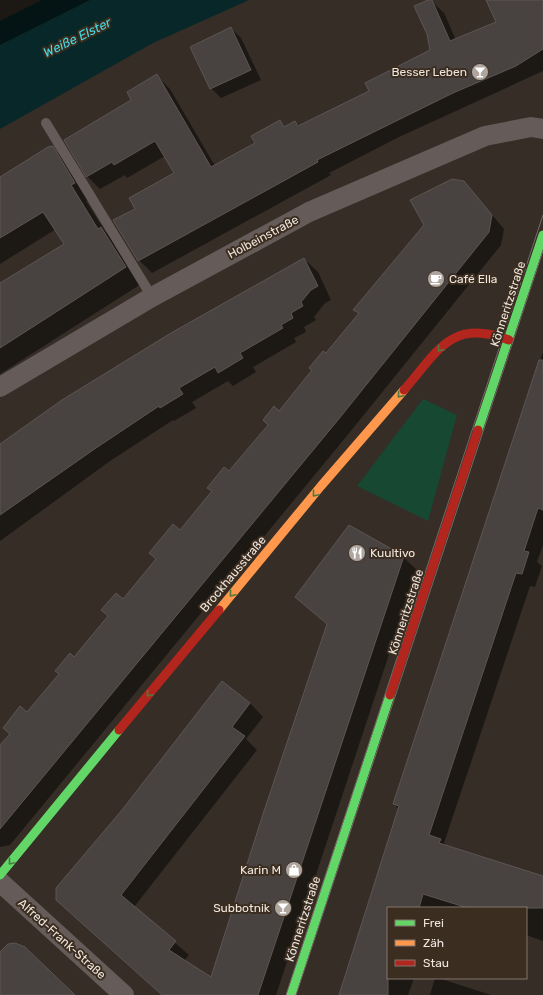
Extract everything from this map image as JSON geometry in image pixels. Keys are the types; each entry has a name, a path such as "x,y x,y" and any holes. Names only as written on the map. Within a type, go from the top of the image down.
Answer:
{"main road":[{"name":"Könneritzstraße","path":"291,995 543,235"},
{"name":"Brockhausstraße","path":"0,875 321,486 444,344 458,335 472,333 488,334 509,340"}],"street":[{"name":"Holbeinstraße","path":"0,387 152,297 309,212 485,136 530,127 543,130"},
{"name":"Alfred-Frank-Straße","path":"0,882 124,995"}],"lane":[{"path":"46,123 152,297"}],"green space":[{"path":"423,399 457,415 428,521 357,486"}],"water":[{"name":"Weiße Elster","path":"42,0 249,0 153,43 0,129 0,21"}],"building":[{"path":"428,0 432,0 450,41 496,22 486,0 543,0 543,49 516,66 453,93 317,160 318,162 138,261 113,220 135,209 129,198 174,173 155,141 114,165 112,162 86,177 64,140 131,100 127,92 157,74 211,167 255,143 251,136 280,120 284,127 295,121 298,126 369,91 365,83 430,50 427,34 414,6"},
{"path":"231,27 251,70 210,89 190,47"},
{"path":"53,146 75,183 71,185 98,229 101,227 126,267 0,348 0,283 64,244 43,212 0,238 0,177 48,147"},
{"path":"452,179 464,181 492,215 489,232 338,420 0,829 0,745 10,734 3,728 20,706 27,712 59,674 55,671 70,653 74,657 108,616 101,610 116,593 123,599 156,559 149,553 173,524 180,530 212,491 207,488 224,467 229,471 268,425 263,420 274,406 279,411 312,370 309,368 323,351 326,353 359,313 353,310 424,225 410,200"},
{"path":"304,258 318,286 311,290 301,302 303,306 291,313 293,318 281,325 283,328 240,353 243,358 218,373 215,367 179,388 183,394 160,408 159,406 0,515 0,444 62,400 171,333"},
{"path":"539,360 543,360 543,510 538,508 524,551 529,552 522,574 516,573 429,835 441,839 439,843 543,876 543,908 465,907 423,894 419,907 387,907 388,995 339,995 399,806 393,804"},
{"path":"349,525 404,556 258,995 162,995 56,900 56,888 122,810 222,681 250,703 232,727 245,736 121,895 176,941 169,950 211,977 264,811 327,624 295,597"},
{"path":"15,943 25,947 75,995 0,995 0,952 8,944"}],"tram line":[{"path":"286,995 543,215"},
{"path":"296,995 543,251"}],"traffic: fast":[{"path":"478,430 543,235"},
{"path":"291,995 390,695"},
{"path":"0,875 119,730"}],"traffic: slow":[{"path":"219,610 321,486 404,390"}],"traffic: jam":[{"path":"404,390 437,351 448,342 459,336 473,333 489,334 509,340"},
{"path":"390,695 478,430"},
{"path":"119,730 219,610"}],"place":[{"name":"Besser Leben","path":"480,72"},
{"name":"Café Ella","path":"436,279"},
{"name":"Kuultivo","path":"357,553"},
{"name":"Karin M","path":"294,870"},
{"name":"Subbotnik","path":"283,908"}]}
